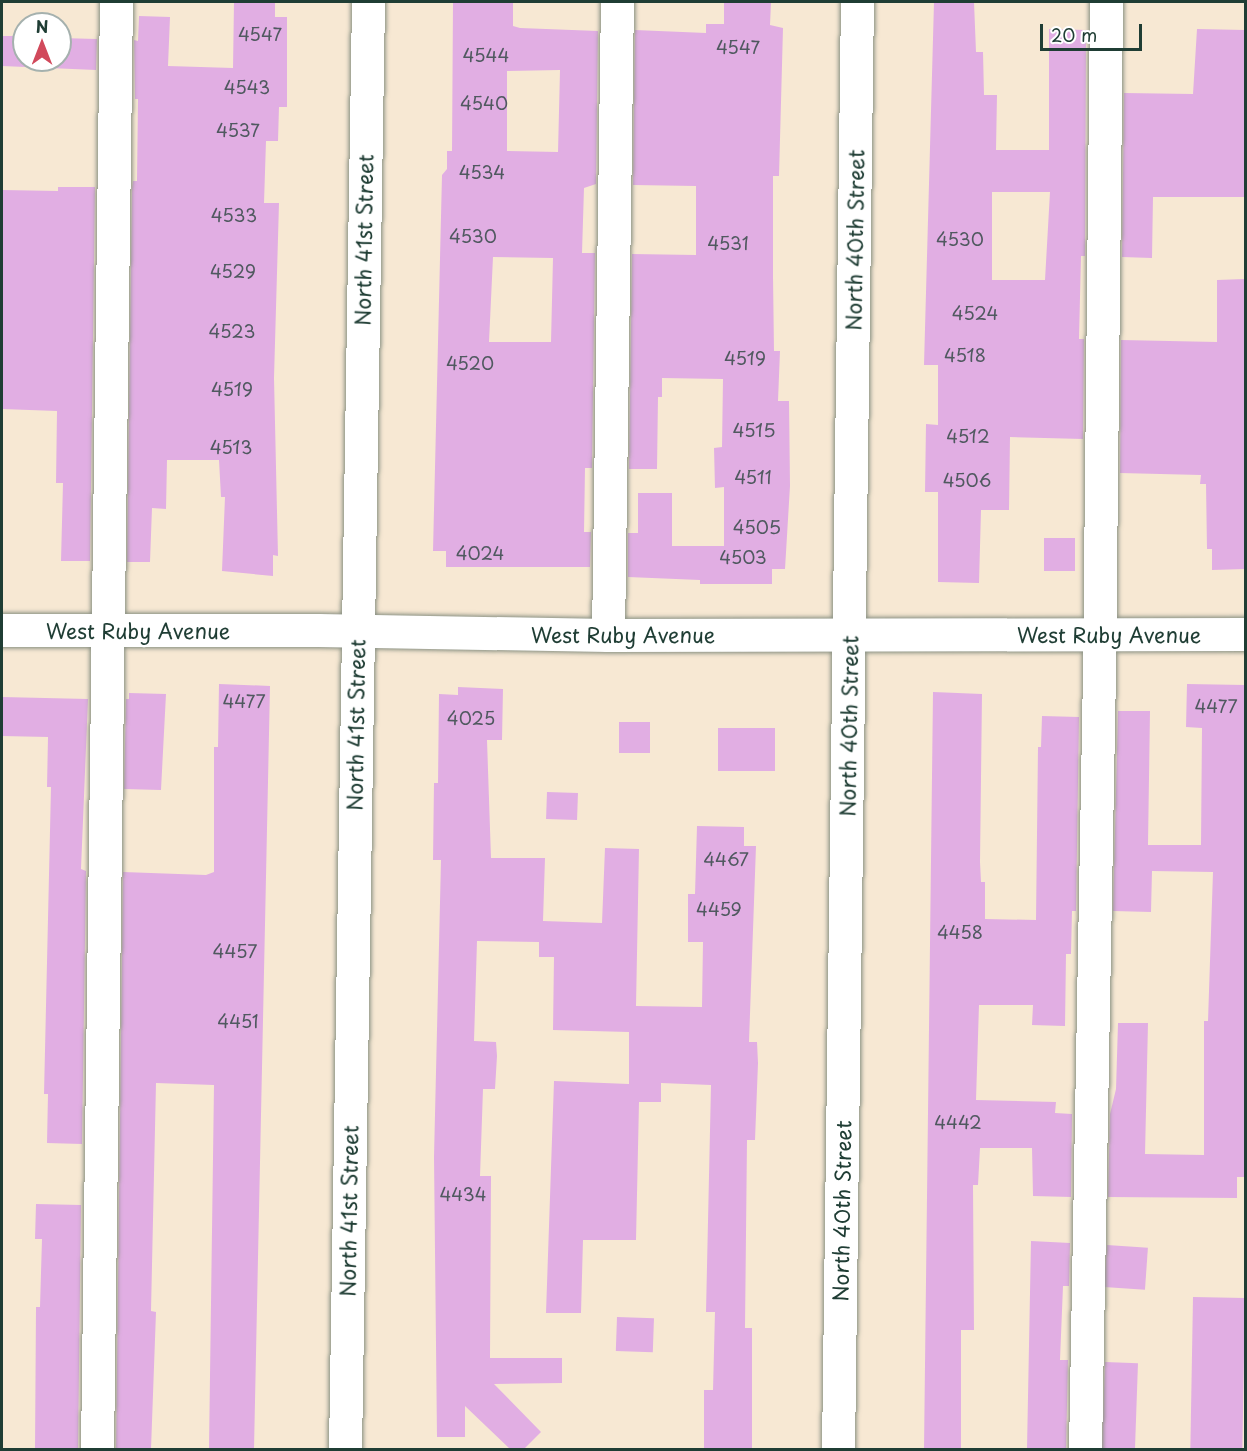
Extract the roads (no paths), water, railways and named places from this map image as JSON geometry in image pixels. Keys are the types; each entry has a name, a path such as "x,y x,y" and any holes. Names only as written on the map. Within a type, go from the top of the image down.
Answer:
{"street":[{"path":"98,1449 116,2"},
{"name":"North 41st Street","path":"345,1449 356,631 368,2"},
{"path":"608,635 616,2"},
{"name":"North 40th Street","path":"838,1449 857,2"},
{"path":"1085,1449 1100,635 1106,2"},
{"name":"West Ruby Avenue","path":"2,630 356,631 608,635 1245,634"}]}
